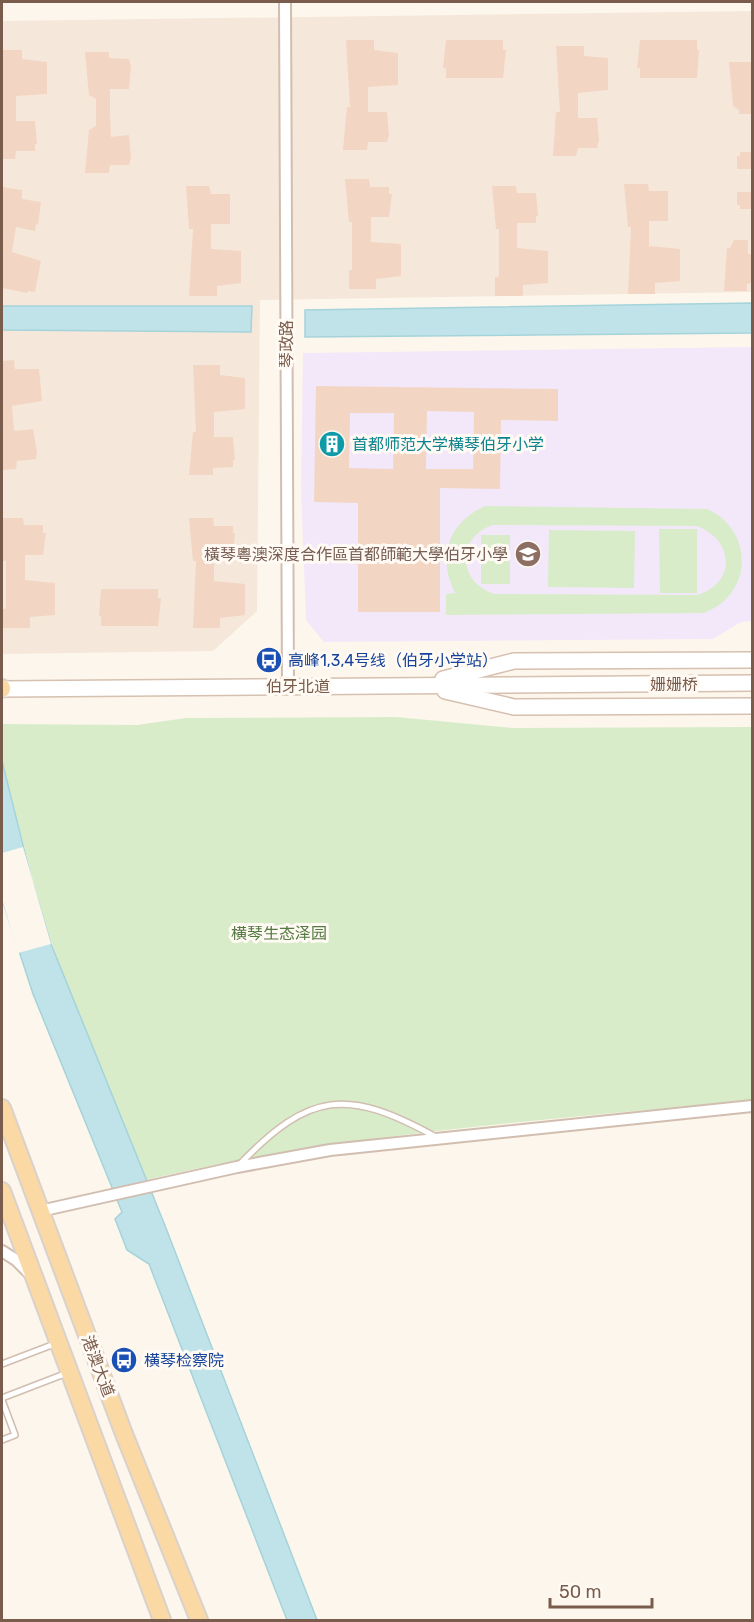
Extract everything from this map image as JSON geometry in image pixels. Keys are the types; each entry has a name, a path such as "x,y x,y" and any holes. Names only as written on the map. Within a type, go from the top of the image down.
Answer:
{"main road":[{"path":"418,685 514,661 753,660"},
{"name":"姗姗桥","path":"595,684 753,683"},
{"name":"伯牙北道","path":"2,689 595,684"},
{"path":"418,685 514,707 753,706"},
{"name":"港澳大道","path":"2,1108 124,1434 199,1620"},
{"name":"港澳大道","path":"2,1191 162,1620"}],"street":[{"name":"琴政路","path":"285,2 288,686"},
{"path":"40,1211 237,1167 366,1145 753,1106"},
{"path":"2,1251 23,1266 36,1283"}],"lane":[{"path":"237,1167 278,1126 306,1111 336,1104 383,1110 437,1137"},
{"path":"2,1364 58,1343"},
{"path":"2,1440 15,1435 2,1399 70,1372"}],"shaded area":[{"path":"752,11 752,292 260,300 257,611 213,651 2,654 2,21"},
{"name":"橫琴粵澳深度合作區首都師範大學伯牙小學","path":"752,347 752,621 741,622 713,639 324,642 306,620 301,489 303,353"}],"green space":[{"path":"485,506 707,509 722,519 733,531 740,546 742,562 739,577 732,592 720,604 704,613 446,615 446,594 455,593 447,567 449,542 462,522","holes":["493,525 697,526 709,532 718,541 724,551 726,561 719,581 710,589 697,595 495,594 482,588 473,580 466,560 467,549 472,539"]},
{"path":"659,529 697,529 697,593 660,593"},
{"path":"549,530 635,531 634,588 548,587"},
{"path":"481,535 510,535 510,584 481,584"},
{"name":"横琴生态泽园","path":"396,717 512,728 752,727 752,1100 372,1139 296,1150 146,1180 65,981 42,915 2,761 2,724 137,725 186,718"}],"water":[{"path":"752,303 752,333 305,337 305,310"},
{"path":"2,306 252,306 251,332 2,330"},
{"path":"2,761 32,881 51,944 164,1223 317,1620 287,1620 149,1264 127,1250 115,1219 122,1212 33,994 2,899"}],"pier":[{"path":"23,847 51,944 18,953 2,899 2,853"}],"building":[{"path":"346,40 374,40 374,50 398,53 398,85 368,87 368,112 387,112 389,135 387,142 368,142 367,150 343,150 347,107 350,107"},
{"path":"446,40 503,40 503,50 506,50 503,78 446,78 446,68 443,68"},
{"path":"640,40 697,40 697,50 699,50 697,78 640,78 640,68 637,68"},
{"path":"556,46 584,46 584,56 608,58 608,90 578,93 578,118 597,118 599,140 597,148 578,148 576,156 553,156 556,112 560,112"},
{"path":"2,50 22,50 22,59 47,62 47,94 16,96 16,121 35,121 37,144 35,144 35,151 16,151 15,159 2,159"},
{"path":"85,52 109,52 109,58 129,59 131,67 129,89 110,89 110,113 111,137 129,135 131,158 129,165 110,165 109,173 85,173 89,130 96,126 96,99 89,95"},
{"path":"729,62 753,62 753,114 739,114 739,110 733,106"},
{"path":"740,152 753,152 753,169 737,169 737,156 740,156"},
{"path":"345,179 369,179 370,187 389,187 389,194 392,194 389,217 371,217 371,242 401,244 401,276 376,279 376,289 349,289 349,270 352,270 352,222 349,222"},
{"path":"624,184 648,184 649,191 668,191 668,221 649,221 649,246 680,249 680,281 655,283 655,294 628,294 631,227 628,227"},
{"path":"186,186 209,186 211,194 230,194 230,224 211,224 211,249 241,251 241,283 217,286 217,296 189,296 193,229 189,229"},
{"path":"492,186 516,186 517,193 536,193 538,216 536,216 536,223 517,223 517,248 548,251 548,283 523,285 523,296 495,296 495,277 498,277 499,273 499,229 496,229"},
{"path":"2,187 22,190 22,199 41,202 35,231 16,227 12,252 41,261 35,292 28,291 27,293 2,288"},
{"path":"737,192 753,192 753,209 740,209 740,205 737,205"},
{"path":"734,240 748,240 748,254 753,254 753,282 747,284 747,291 724,291 727,248 730,248"},
{"path":"14,360 15,369 39,369 42,401 12,406 14,431 33,429 37,452 36,459 17,461 16,469 2,470 2,361"},
{"path":"193,365 220,365 220,375 245,378 245,409 214,412 214,437 233,437 235,460 233,460 233,467 213,468 213,475 189,475 193,432 196,432"},
{"name":"首都师范大学横琴伯牙小学","path":"316,386 558,389 558,421 501,420 500,489 440,488 440,612 358,612 358,503 314,502","holes":["427,411 474,412 473,469 426,469","350,413 394,413 393,469 349,468"]},
{"path":"2,518 23,518 24,525 43,525 43,533 46,533 43,555 25,555 25,580 55,583 55,615 30,617 30,628 3,628 3,609 6,609 6,561 3,561"},
{"path":"189,518 213,518 214,526 233,526 233,533 235,533 233,556 214,556 214,581 245,584 245,615 220,618 220,628 193,628 196,561 193,561"},
{"path":"101,589 158,589 158,598 161,598 158,626 101,626 101,616 99,616"}],"place":[{"name":"首都师范大学横琴伯牙小学","path":"332,444"},
{"name":"橫琴粵澳深度合作區首都師範大學伯牙小學","path":"528,554"},
{"name":"高峰1,3,4号线（伯牙小学站）","path":"269,660"},
{"name":"横琴检察院","path":"124,1360"}]}
